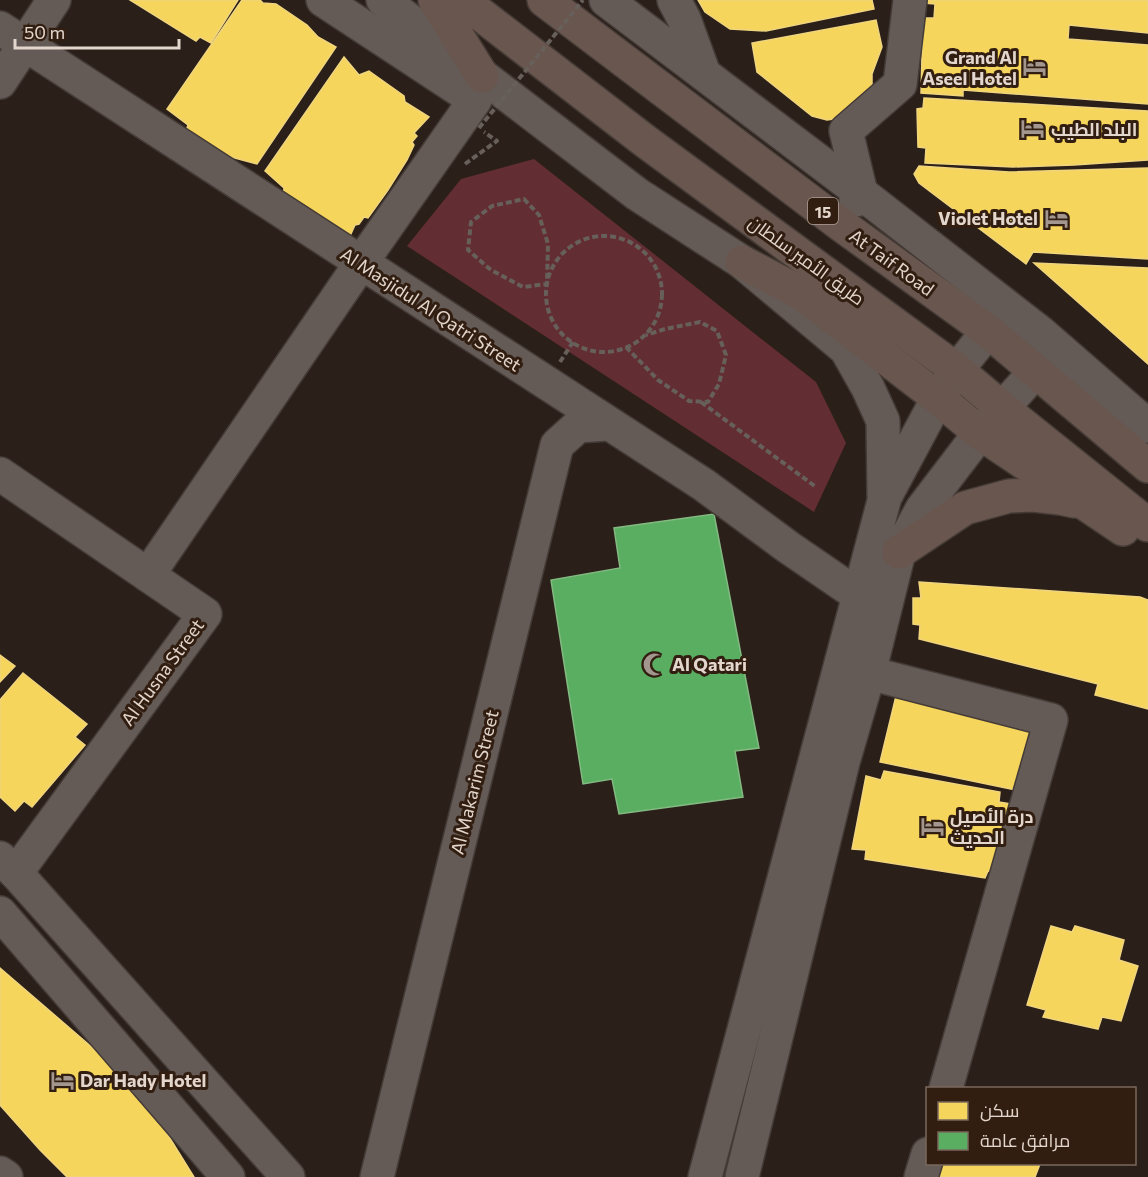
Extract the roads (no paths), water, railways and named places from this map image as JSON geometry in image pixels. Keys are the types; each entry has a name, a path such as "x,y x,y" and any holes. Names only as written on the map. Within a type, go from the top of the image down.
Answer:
{"highway":[{"path":"435,0 482,76"},
{"name":"طريق الأمير سلطان","path":"462,0 645,141 957,370 1148,525"},
{"name":"At Taif Road","path":"544,0 840,224 988,331 1148,466"},
{"path":"742,262 801,293 980,433 1131,535 1148,540"},
{"path":"899,552 965,508 1009,496 1033,495 1060,498 1086,505"}],"street":[{"path":"0,82 13,36 54,0"},
{"path":"148,575 475,100 323,0"},
{"path":"383,0 637,194 742,262 846,349 883,421 885,497"},
{"path":"606,0 1041,333 1148,426"},
{"path":"674,0 684,19 704,74"},
{"path":"840,224 861,193 846,131 900,84 910,0"},
{"name":"Al Masjidul Al Qatri Street","path":"13,36 704,485 858,595"},
{"path":"705,1177 885,497 938,398 988,331"},
{"path":"742,1177 843,762 869,673 899,552 922,509 980,433 1035,372"},
{"name":"Al Makarim Street","path":"377,1177 557,445 578,426 608,424"},
{"name":"Al Husna Street","path":"0,474 205,614 8,866"},
{"path":"869,673 1051,720 947,1087"},
{"path":"8,866 288,1177"},
{"path":"0,913 228,1177"},
{"path":"921,1177 926,1158"},
{"path":"0,1173 6,1177"}],"place":[{"name":"Grand Al Aseel Hotel","path":"1035,67"},
{"name":"البلد الطيب","path":"1033,129"},
{"name":"Violet Hotel","path":"1056,218"},
{"name":"Al Qatari","path":"654,664"},
{"name":"درة الأصيل الحديث","path":"932,826"},
{"name":"Dar Hady Hotel","path":"62,1080"}]}
